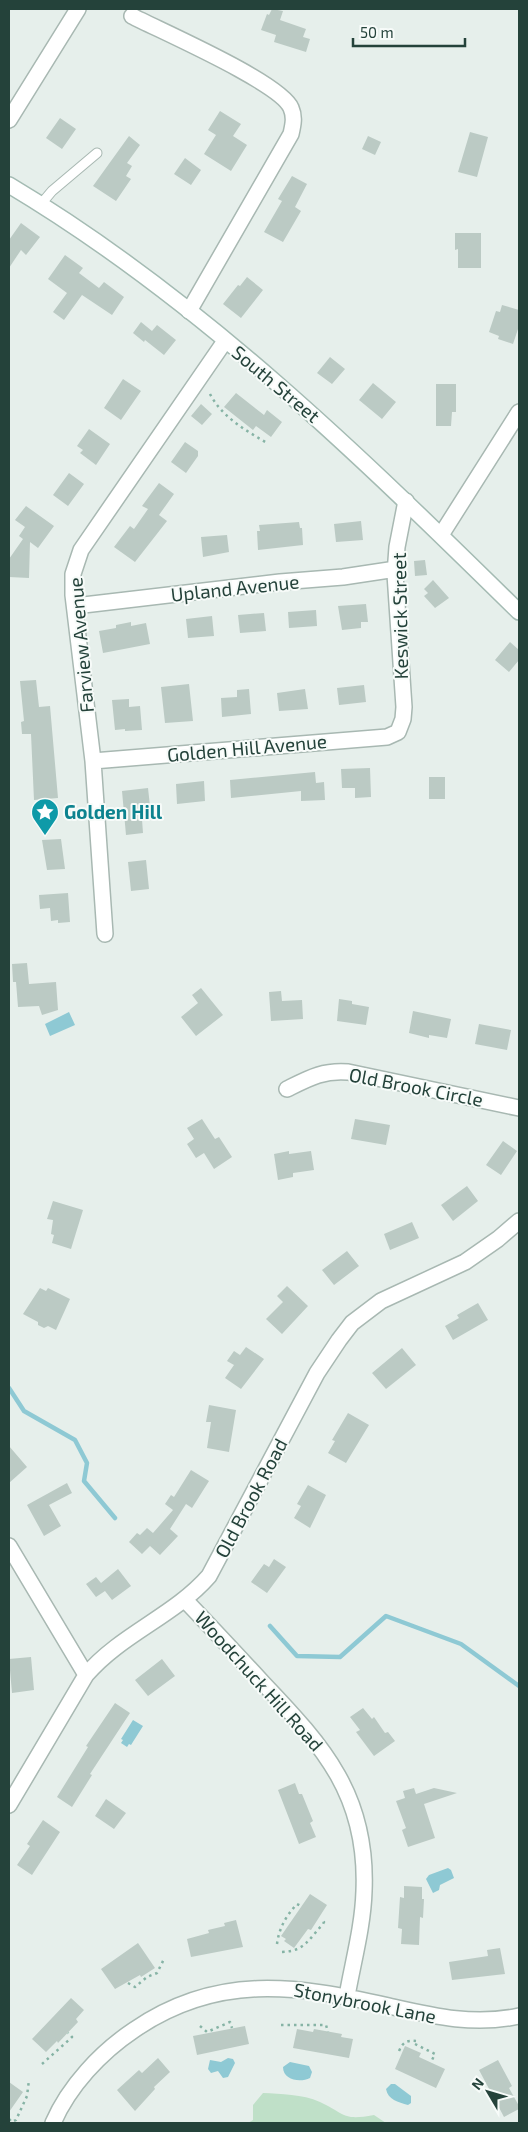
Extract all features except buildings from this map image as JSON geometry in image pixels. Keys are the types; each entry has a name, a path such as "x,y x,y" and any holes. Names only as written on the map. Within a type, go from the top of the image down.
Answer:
{"street":[{"path":"9,120 78,9"},
{"path":"132,16 256,78 282,95 291,106 294,119 291,134 189,311"},
{"name":"South Street","path":"9,185 41,204 131,266 189,311 320,420 519,612"},
{"name":"Farview Avenue","path":"105,934 92,761 72,578 81,550 225,341"},
{"path":"441,535 519,412"},
{"name":"Keswick Street","path":"399,731 404,707 396,569 397,547 406,501"},
{"name":"Upland Avenue","path":"75,606 280,582 343,577 396,569"},
{"name":"Golden Hill Avenue","path":"92,761 387,737 399,731"},
{"name":"Old Brook Circle","path":"287,1089 329,1071 348,1072 519,1108"},
{"name":"Old Brook Road","path":"9,1805 86,1675 98,1661 121,1642 185,1600 209,1576 317,1374 335,1345 352,1323 381,1301 464,1262 498,1239 519,1221"},
{"path":"9,1546 86,1675"},
{"name":"Woodchuck Hill Road","path":"185,1600 323,1749 341,1778 354,1809 363,1851 364,1892 347,1996"},
{"name":"Stonybrook Lane","path":"52,2123 71,2092 91,2066 122,2038 152,2017 181,2003 227,1990 260,1987 347,1996 441,2018 472,2021 498,2020 519,2016"}],"lane":[{"path":"41,204 52,191 97,153"}],"path":[{"path":"210,394 215,404 227,417 267,443"},
{"path":"278,1944 278,1934 289,1913 297,1904 301,1906"},
{"path":"282,1952 296,1952 302,1948 323,1924 324,1922 321,1920"},
{"path":"128,1983 135,1987 147,1977 157,1973 164,1958"},
{"path":"200,2026 207,2032 214,2031 230,2022 232,2028"},
{"path":"281,2025 326,2025 328,2032"},
{"path":"42,2064 72,2037 68,2033"},
{"path":"399,2050 402,2044 409,2040 416,2042 435,2054 431,2062"},
{"path":"9,2119 12,2122 16,2120 27,2096 29,2080"}],"green space":[{"path":"263,2093 306,2097 350,2117 374,2115 386,2123 248,2123 253,2120 253,2105"}],"water":[{"path":"69,1012 75,1025 50,1036 45,1024"},
{"path":"133,1720 143,1726 131,1745 129,1744 127,1747 121,1743 123,1740 121,1739"},
{"path":"448,1868 451,1870 454,1878 440,1885 439,1890 433,1893 426,1879 429,1875"},
{"path":"228,2058 233,2059 235,2063 228,2077 223,2078 218,2071 211,2073 208,2069 210,2060 221,2062"},
{"path":"290,2062 309,2066 312,2072 310,2078 297,2080 289,2078 283,2067"},
{"path":"391,2084 395,2084 411,2096 411,2103 408,2105 391,2098 386,2089"}],"waterway":[{"path":"9,1388 24,1411 75,1440 87,1463 84,1481 115,1518"},
{"path":"270,1626 297,1656 340,1657 386,1616 461,1644 519,1686"}],"place":[{"name":"Golden Hill","path":"45,836"}]}
